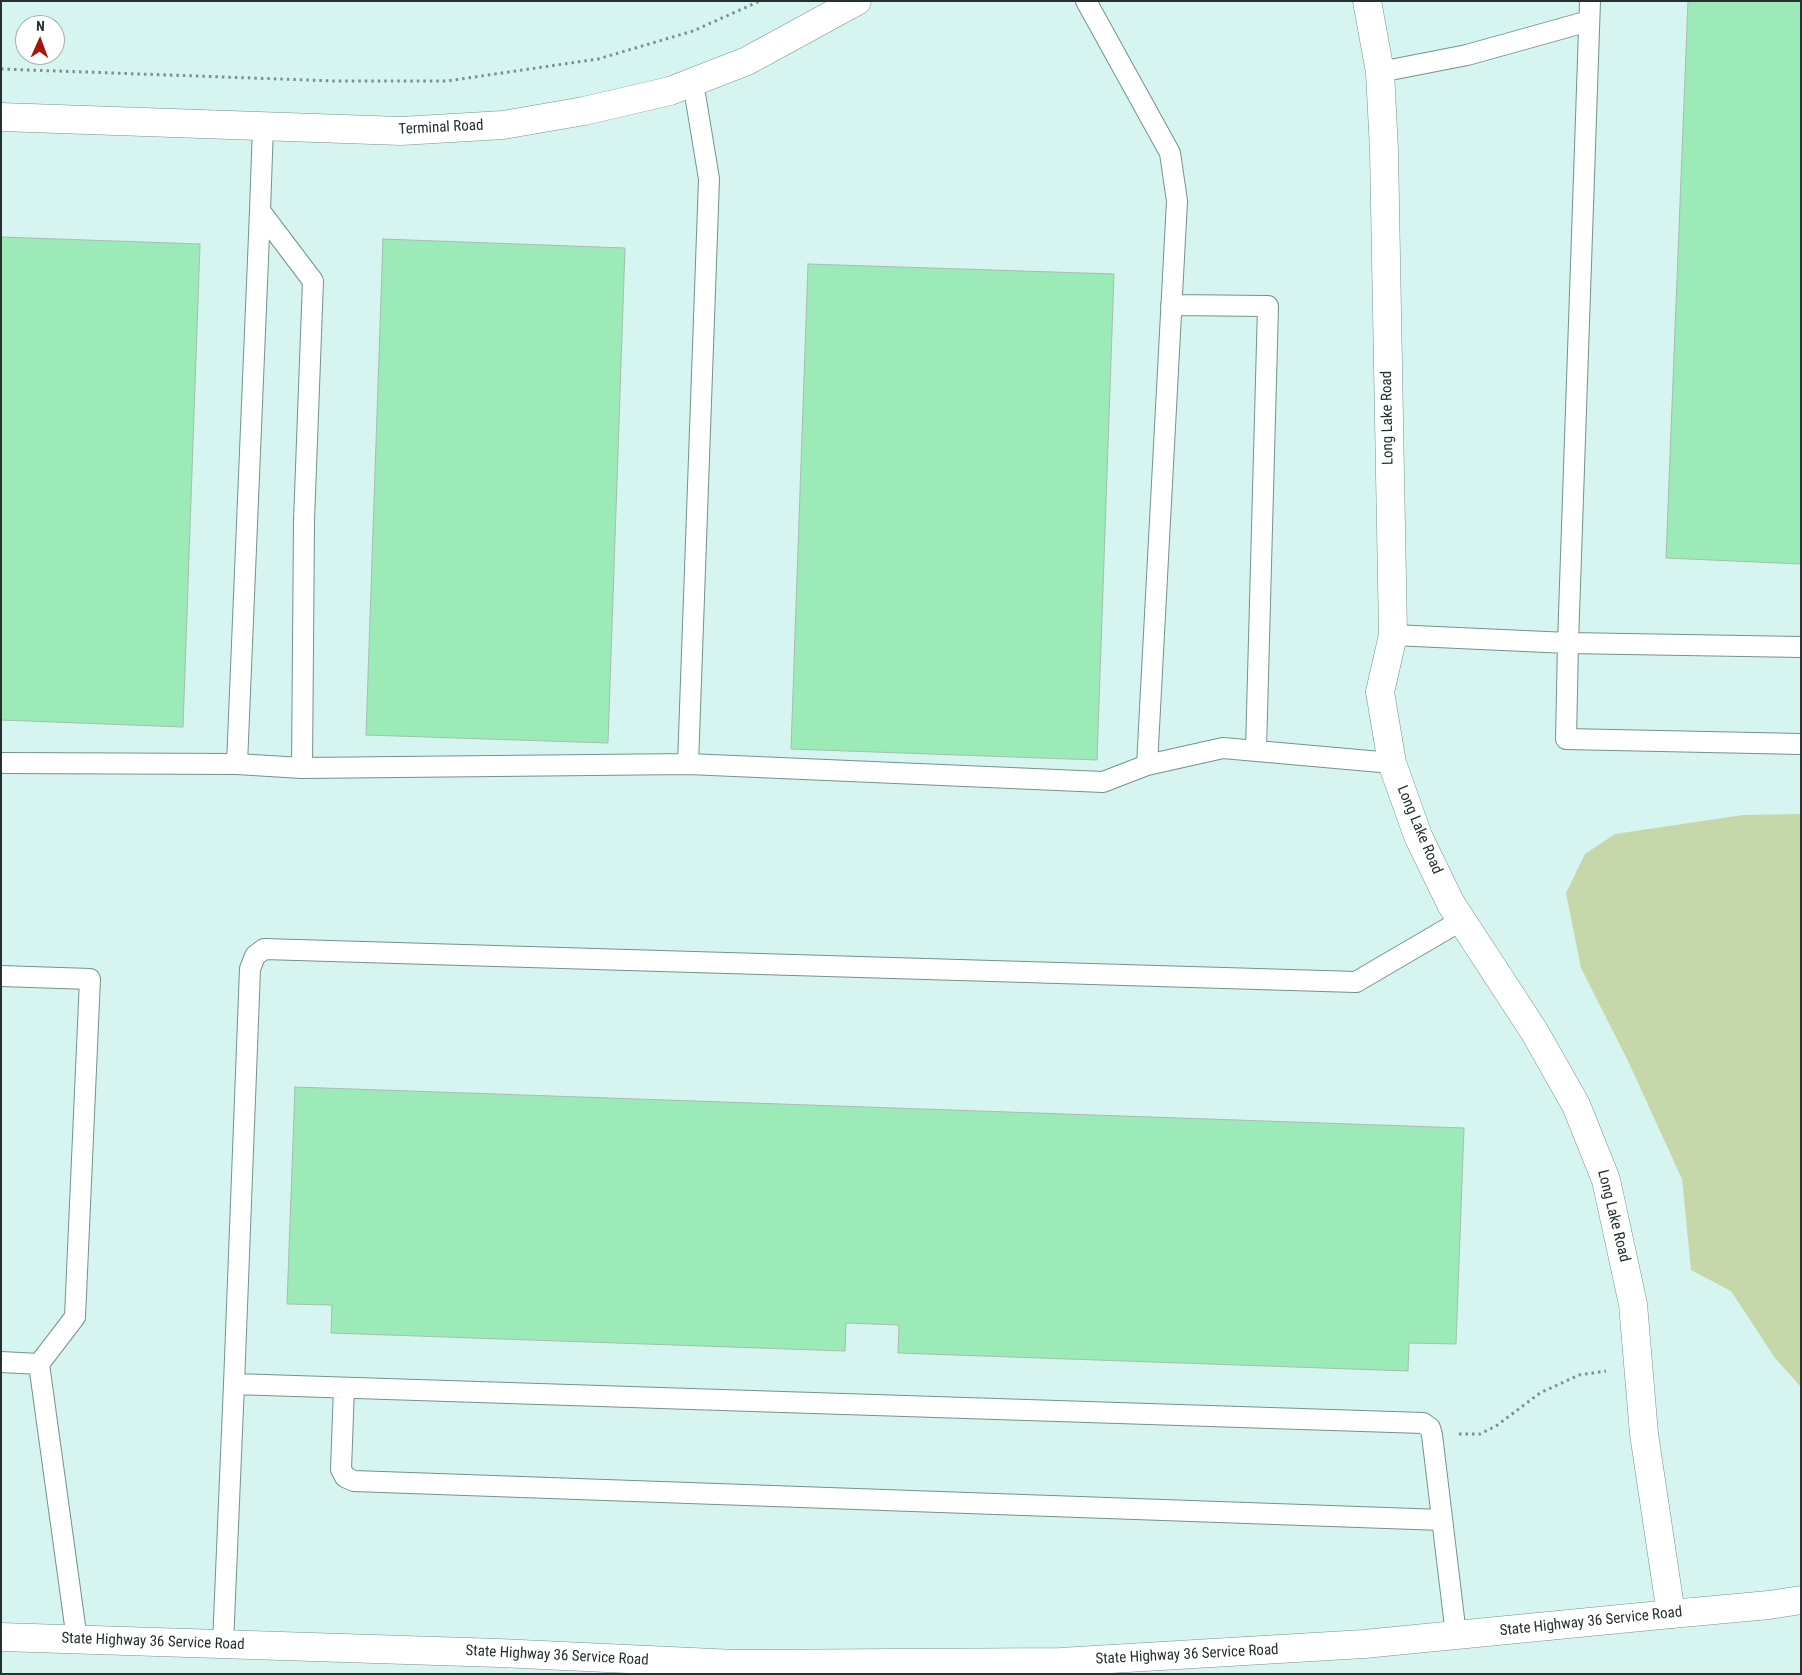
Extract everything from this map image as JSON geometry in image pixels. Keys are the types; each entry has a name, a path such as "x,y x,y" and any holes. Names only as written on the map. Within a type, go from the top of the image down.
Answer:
{"street":[{"name":"Terminal Road","path":"1,117 401,131 503,125 584,111 670,91 747,61 857,1"},
{"name":"Long Lake Road","path":"1366,1 1380,72 1384,150 1392,635 1380,692 1392,763 1418,836 1451,904 1534,1031 1576,1105 1606,1180 1633,1304 1644,1434 1671,1614"},
{"name":"State Highway 36 Service Road","path":"1,1637 735,1664 1060,1662 1364,1644 1769,1606 1801,1600"}],"lane":[{"path":"1086,1 1170,153 1177,201 1147,765"},
{"path":"1380,72 1468,54 1590,11 1566,739 1801,744"},
{"path":"688,764 710,179 693,82"},
{"path":"237,764 263,126"},
{"path":"260,211 314,280 304,521 302,768"},
{"path":"1171,305 1268,306 1256,750"},
{"path":"1392,635 1568,643 1801,647"},
{"path":"1,763 237,764 302,768 688,764 1103,782 1147,765 1223,748 1392,763"},
{"path":"223,1644 250,969 255,956 264,949 1356,982 1462,920"},
{"path":"1,976 90,979 75,1317 39,1364 78,1640"},
{"path":"1,1362 39,1364"},
{"path":"234,1384 1423,1422 1430,1428 1432,1435 1456,1635"},
{"path":"344,1388 341,1468 344,1477 354,1481 1442,1520"}],"path":[{"path":"1,69 335,81 447,81 598,59 693,31 760,1"},
{"path":"1432,1435 1480,1434 1496,1426 1540,1393 1579,1375 1606,1371"}],"green space":[{"path":"1801,814 1801,1387 1775,1358 1731,1291 1691,1270 1682,1179 1628,1061 1581,968 1566,893 1585,854 1615,834 1743,815"}],"building":[{"path":"1688,1 1801,1 1801,564 1666,558"},
{"path":"1,237 200,244 183,727 1,720"},
{"path":"383,239 625,248 608,743 366,735"},
{"path":"808,264 1114,274 1097,760 791,749"},
{"path":"295,1087 1464,1128 1456,1344 1409,1343 1408,1371 898,1353 899,1325 846,1323 845,1351 331,1333 332,1305 287,1304"}]}
